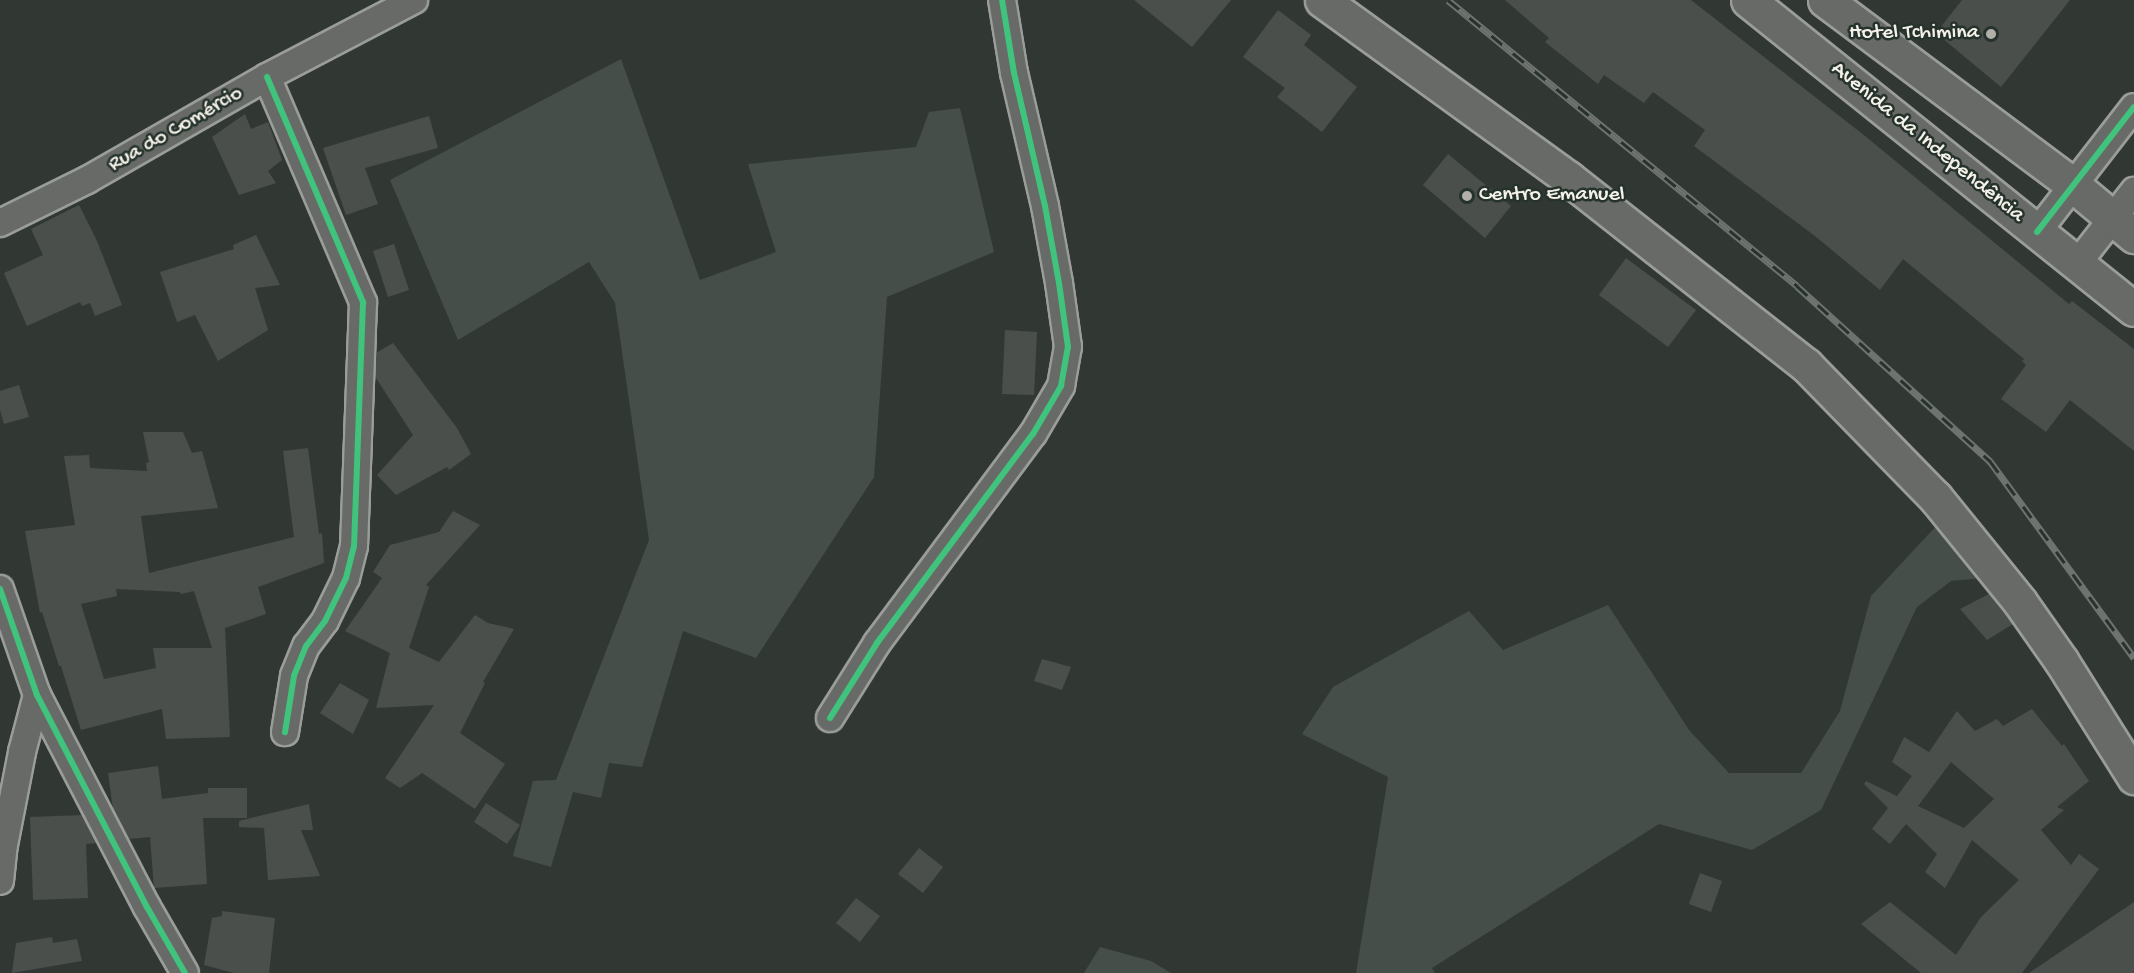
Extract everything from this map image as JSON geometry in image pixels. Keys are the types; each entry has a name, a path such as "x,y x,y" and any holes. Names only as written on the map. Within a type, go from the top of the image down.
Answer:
{"main road":[{"path":"1322,0 1568,178 1779,341 1806,365 1935,497 2020,602 2062,662 2134,777"},
{"name":"Avenida da Independência","path":"1748,0 2134,309"},
{"path":"1825,0 2073,185 2123,227"}],"street":[{"name":"Rua do Comércio","path":"0,223 87,180 267,78 414,0"},
{"path":"830,718 877,643 1033,434 1061,386 1068,347 1059,283 1045,206 1014,73 1002,0"},
{"path":"267,78 363,302 354,546 346,578 325,621 306,646 294,676 285,732"},
{"path":"2037,232 2134,107"},
{"path":"2077,264 2123,227 2134,191"},
{"path":"0,589 37,695 147,907 185,973"},
{"path":"0,881 2,846 37,695"}],"shaded area":[{"path":"621,59 700,280 776,252 748,164 916,147 929,112 960,108 994,252 887,297 874,477 756,658 683,631 642,767 609,763 601,798 573,792 551,867 513,856 533,781 556,780 649,540 615,303 589,262 458,340 390,180"},
{"path":"1939,523 1983,578 1951,581 1917,607 1821,810 1752,850 1659,824 1432,968 1435,973 1356,973 1388,777 1302,734 1333,687 1469,611 1503,650 1608,605 1689,730 1729,773 1801,773 1840,711 1871,596"},
{"path":"1100,947 1151,961 1171,973 1084,973"}],"building":[{"path":"1134,0 1231,0 1192,47"},
{"path":"1505,0 1691,0 1865,136 2069,304 2072,301 2134,349 2134,451 2070,400 2046,432 2001,399 2026,365 2022,361 2024,359 1903,259 1880,290 1815,236 1694,146 1705,130 1653,92 1644,103 1604,75 1598,84 1545,42 1549,38"},
{"path":"1962,0 2070,0 2001,87 1936,33"},
{"path":"1278,10 1311,35 1304,45 1357,87 1322,132 1277,97 1285,88 1243,57"},
{"path":"245,114 251,129 268,122 282,160 268,171 276,183 239,195 212,137"},
{"path":"429,116 438,148 365,168 378,204 346,215 323,148"},
{"name":"Centro Emanuel","path":"1448,154 1511,206 1485,238 1423,185"},
{"path":"79,205 97,241 122,305 95,316 90,303 82,306 80,302 27,326 4,273 43,255 31,229"},
{"path":"256,235 280,285 255,288 268,330 218,361 195,315 177,322 160,272 234,249 233,245"},
{"path":"394,244 409,290 388,297 373,251"},
{"path":"1626,258 1696,310 1668,347 1599,295"},
{"path":"1005,330 1037,332 1034,395 1002,394"},
{"path":"393,343 457,428 471,454 449,470 447,467 396,495 377,475 413,435 376,378 376,353"},
{"path":"19,385 29,417 4,424 0,410 0,391"},
{"path":"143,432 183,432 192,453 202,451 218,508 141,516 149,573 294,537 283,451 308,448 319,534 322,533 324,563 258,587 266,614 225,628 230,737 166,739 162,709 81,730 61,666 59,666 42,612 40,613 25,531 75,525 64,456 89,455 90,468 147,471 146,463 149,462","holes":["116,589 180,592 181,594 194,591 212,648 153,648 156,668 104,679 81,604 117,596"]},
{"path":"453,511 480,525 426,585 429,587 409,648 439,662 475,615 488,623 514,629 483,682 485,683 460,733 505,764 475,809 422,773 400,788 385,778 434,705 376,708 390,653 345,631 382,578 373,572 390,545 439,532"},
{"path":"1989,594 2013,624 1987,640 1960,609"},
{"path":"1042,659 1071,667 1062,690 1034,681"},
{"path":"340,683 369,700 353,734 320,713"},
{"path":"2032,709 2062,746 2064,744 2089,781 2057,807 2064,810 2041,830 2071,865 2079,854 2099,869 2022,973 1921,973 1861,924 1890,902 1956,955 1981,917 2019,880 1972,840 1945,888 1925,872 1937,854 1906,824 1890,844 1872,829 1888,808 1864,784 1866,781 1897,796 1912,776 1892,762 1904,737 1929,752 1957,711 1975,731 1997,719 2003,726","holes":["1951,762 1994,799 1964,828 1918,806"]},
{"path":"158,766 162,799 208,793 208,788 247,788 247,818 203,818 207,884 154,888 150,837 129,839 113,809 108,773"},
{"path":"486,803 520,825 507,844 474,822"},
{"path":"309,804 313,830 301,830 320,876 268,880 264,828 239,827 239,821"},
{"path":"83,815 97,843 86,844 88,898 33,900 30,817"},
{"path":"919,848 943,867 923,893 898,874"},
{"path":"1700,873 1722,881 1711,912 1689,904"},
{"path":"856,898 880,916 860,942 836,923"},
{"path":"2134,902 2134,973 2029,973"},
{"path":"222,911 275,918 269,973 234,973 204,965 212,918 222,916"},
{"path":"52,937 53,943 77,939 82,961 12,973 16,943"}],"railway":[{"path":"1448,0 1797,286 1990,461 2134,658"}],"cycle path":[{"path":"830,718 877,643 1033,434 1061,386 1068,347 1059,283 1045,206 1014,73 1002,0"},
{"path":"267,77 363,302 354,546 346,578 325,621 306,646 294,676 285,732"},
{"path":"2037,232 2134,107"},
{"path":"0,589 37,695 147,907 185,973"}],"place":[{"name":"Hotel Tchimina","path":"1991,34"},
{"name":"Centro Emanuel","path":"1467,196"}]}
